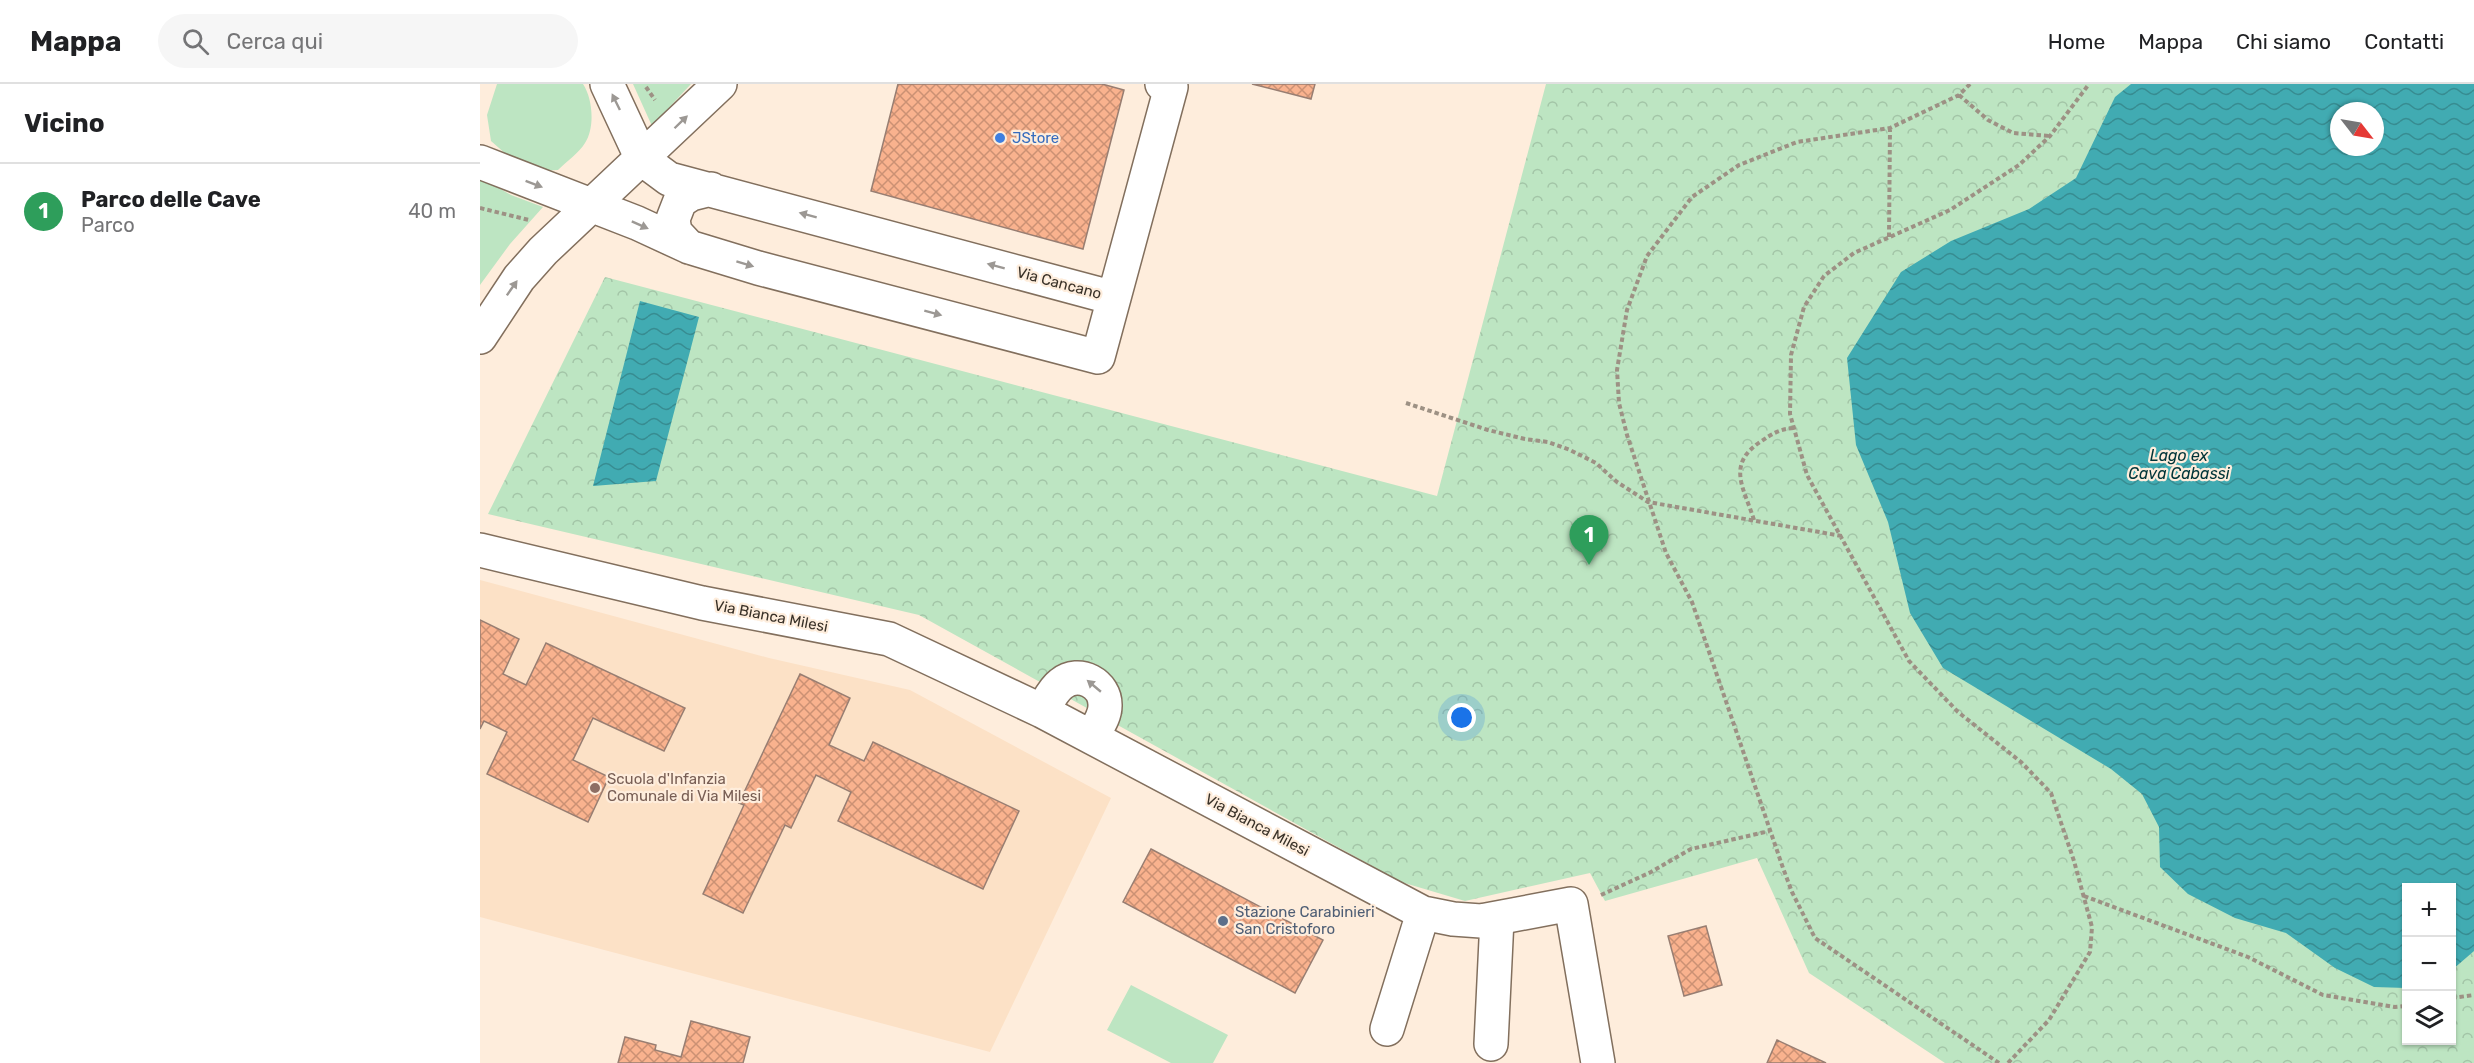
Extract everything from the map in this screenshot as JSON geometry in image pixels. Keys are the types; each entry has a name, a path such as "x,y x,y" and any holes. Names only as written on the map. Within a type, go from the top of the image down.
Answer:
{"street":[{"path":"607,84 642,159"},
{"path":"480,337 519,278 591,205 720,84"},
{"path":"1114,298 1171,87 1162,84"},
{"name":"Via Cancano","path":"480,162 591,205 688,247 758,268 1098,357 1114,298 669,179 642,159"},
{"path":"688,247 675,232 673,219 680,201 691,194 711,189"},
{"name":"Via Bianca Milesi","path":"483,550 702,603 889,639 1092,736 1423,913 1453,919 1497,919 1571,904 1598,1063"},
{"path":"1042,711 1054,691 1065,681 1078,678 1089,680 1099,688 1105,701 1102,718 1092,736"},
{"path":"1387,1029 1423,913"},
{"path":"1491,1044 1497,919"}],"path":[{"path":"1970,84 1959,95 1890,129 1797,142 1739,165 1692,197 1647,256 1627,310 1617,370 1619,403 1648,502 1666,553 1692,602 1792,892 1815,938 1999,1063"},
{"path":"2008,1063 2049,1020 2090,952 2092,927 2074,861 2051,793 2021,762 1958,712 1909,661 1807,475 1790,414 1791,355 1804,306 1824,276 1854,253 1950,210 2019,165 2050,136 2089,84"},
{"path":"1959,95 1988,120 2013,133 2050,136"},
{"path":"1889,237 1890,129"},
{"path":"480,208 533,221"},
{"path":"1406,403 1488,430 1525,440 1548,442 1570,450 1596,464 1617,482 1648,502 1842,536"},
{"path":"1754,520 1738,474 1740,463 1747,450 1779,429 1794,428"},
{"path":"1610,892 1691,849 1770,831"},
{"path":"2084,896 2248,957 2323,995 2395,1008 2402,1007"},
{"path":"2456,997 2474,995"}],"shaded area":[{"path":"480,580 769,658 910,690 1111,798 990,1052 480,917"}],"green space":[{"path":"497,84 583,84 589,97 592,114 588,137 582,147 558,170 539,171 507,155 491,141 487,115"},
{"path":"633,84 691,84 652,126"},
{"path":"1546,84 2474,84 2474,1063 1945,1063 1809,973 1757,858 1605,901 1590,873 1465,901 1401,882 919,615 488,514 605,277 1437,496"},
{"path":"480,177 511,195 543,207 510,244 480,285"},
{"path":"1131,985 1228,1035 1213,1063 1171,1063 1107,1030"}],"water":[{"name":"Lago ex Cava Cabassi","path":"2131,84 2474,84 2474,951 2456,967 2456,883 2402,883 2402,988 2374,987 2335,968 2286,933 2235,918 2188,894 2160,867 2159,827 2142,794 2111,769 1943,668 1910,613 1888,522 1856,445 1847,358 1901,272 1951,241 2029,209 2076,178 2115,97"},
{"path":"640,301 699,317 656,481 593,486"}],"building":[{"path":"898,84 1102,84 1124,90 1083,249 871,191"},
{"path":"1252,84 1315,84 1311,99"},
{"path":"480,620 519,639 503,674 526,685 546,643 685,708 664,751 593,718 573,760 609,777 588,822 487,774 507,732 484,721 480,729"},
{"path":"800,674 850,698 829,745 864,761 873,742 1019,811 983,889 838,821 851,792 816,775 791,828 785,825 743,913 703,894 744,805 739,803"},
{"name":"Stazione Carabinieri San Cristoforo","path":"1151,849 1323,940 1295,993 1123,902"},
{"path":"1706,926 1722,985 1684,996 1668,936"},
{"path":"691,1021 750,1037 743,1063 618,1063 625,1037 656,1045 655,1050 681,1057"},
{"path":"1777,1040 1826,1063 1767,1063"}],"place":[{"name":"JStore","path":"1000,138"},
{"name":"Parco delle Cave","path":"1589,565"},
{"name":"Scuola d'Infanzia Comunale di Via Milesi","path":"595,788"},
{"name":"Stazione Carabinieri San Cristoforo","path":"1223,921"}]}
